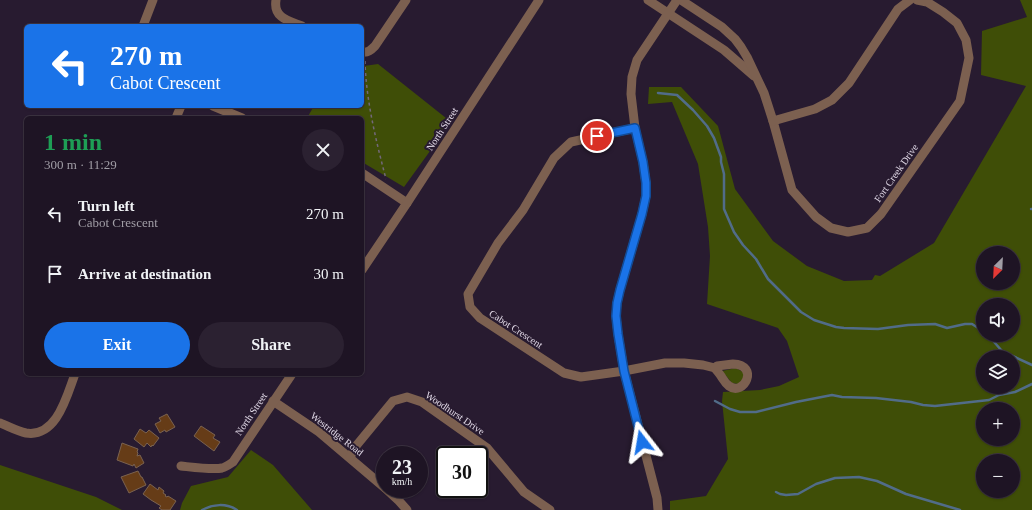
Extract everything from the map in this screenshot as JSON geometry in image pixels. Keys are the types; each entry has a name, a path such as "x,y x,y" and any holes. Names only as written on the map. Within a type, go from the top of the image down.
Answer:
{"street":[{"path":"144,24 153,0"},
{"path":"276,0 276,10 280,16 298,24"},
{"path":"364,52 370,51 375,46 406,0"},
{"name":"North Street","path":"364,267 539,0"},
{"name":"Fort Creek Drive","path":"648,0 724,50 756,78"},
{"path":"658,510 657,498 624,371 616,316 617,303 623,277 646,196 643,162 635,128 631,94 632,77 638,60 677,0"},
{"name":"Fort Creek Drive","path":"681,0 722,27 735,40 747,57 764,93 792,190 816,217 832,228 848,232 867,228 881,214 960,101 969,58 966,40 957,23 927,2 917,0"},
{"path":"773,121 815,109 832,100 849,83 898,9 910,0"},
{"path":"218,108 237,116"},
{"name":"Cabot Crescent","path":"635,128 572,142 554,158 523,210 498,243 468,294 470,307 480,318 564,373 581,377 665,363 684,363 716,368"},
{"path":"364,174 407,203"},
{"path":"0,423 26,433 41,432 48,428 59,414 74,376"},
{"name":"North Street","path":"181,466 215,469 222,468 233,462 291,376"},
{"name":"Woodhurst Drive","path":"350,457 356,446 393,401 407,397 422,402 487,448 524,492 550,510"},
{"name":"Westridge Road","path":"274,401 319,432 376,479"},
{"name":"Westridge Road","path":"396,498 407,510"}],"path":[{"path":"364,59 375,138 389,191"}],"green space":[{"path":"1020,0 1032,0 1032,510 670,510 670,501 706,496 728,459 722,401 723,392 760,390 779,386 799,377 787,341 778,328 707,304 710,256 708,227 698,164 672,102 648,104 649,87 681,87 718,126 735,189 773,241 807,266 844,281 872,280 875,275 880,276 934,243 1026,86 981,75 982,31 1027,17"},
{"path":"378,64 451,122 404,187 364,163 364,116 308,116 313,108 364,108 364,66"},
{"path":"736,368 743,372 745,378 738,384 732,383 722,371"},
{"path":"251,450 273,465 312,510 180,510 191,486 228,477"},
{"path":"0,465 96,497 122,510 0,510"}],"building":[{"path":"167,414 175,427 166,432 165,430 160,433 155,424 161,421 159,418"},
{"path":"201,426 215,435 213,438 220,442 214,451 194,436"},
{"path":"140,429 146,433 149,430 159,438 153,446 152,445 151,447 147,443 144,447 134,439"},
{"path":"122,443 138,449 137,456 140,455 144,463 136,468 134,464 133,466 117,460"},
{"path":"138,471 146,485 129,493 121,477"},
{"path":"150,484 158,490 159,487 164,491 163,493 166,495 165,496 168,496 176,501 170,510 162,510 159,508 161,506 143,494"}],"waterway":[{"path":"658,93 677,95 707,126 714,138 721,157 724,174 724,209 734,232 743,245 756,259 768,279 801,312 814,320 844,328 878,329 908,325 935,324 947,328 965,324 972,324 976,327"},
{"path":"994,342 1002,351 1032,365"},
{"path":"715,401 730,409 740,412 756,412 832,395 842,397 876,398 935,406 989,400 999,395 1015,392 1032,384"},
{"path":"776,492 786,495 798,494 816,484 835,478 859,477 877,481 906,494 960,510"},
{"path":"202,510 211,506 220,505 228,506 237,510"}],"route":[{"path":"597,136 635,128 643,162 646,196 620,290 616,316 624,371 642,442"}]}
